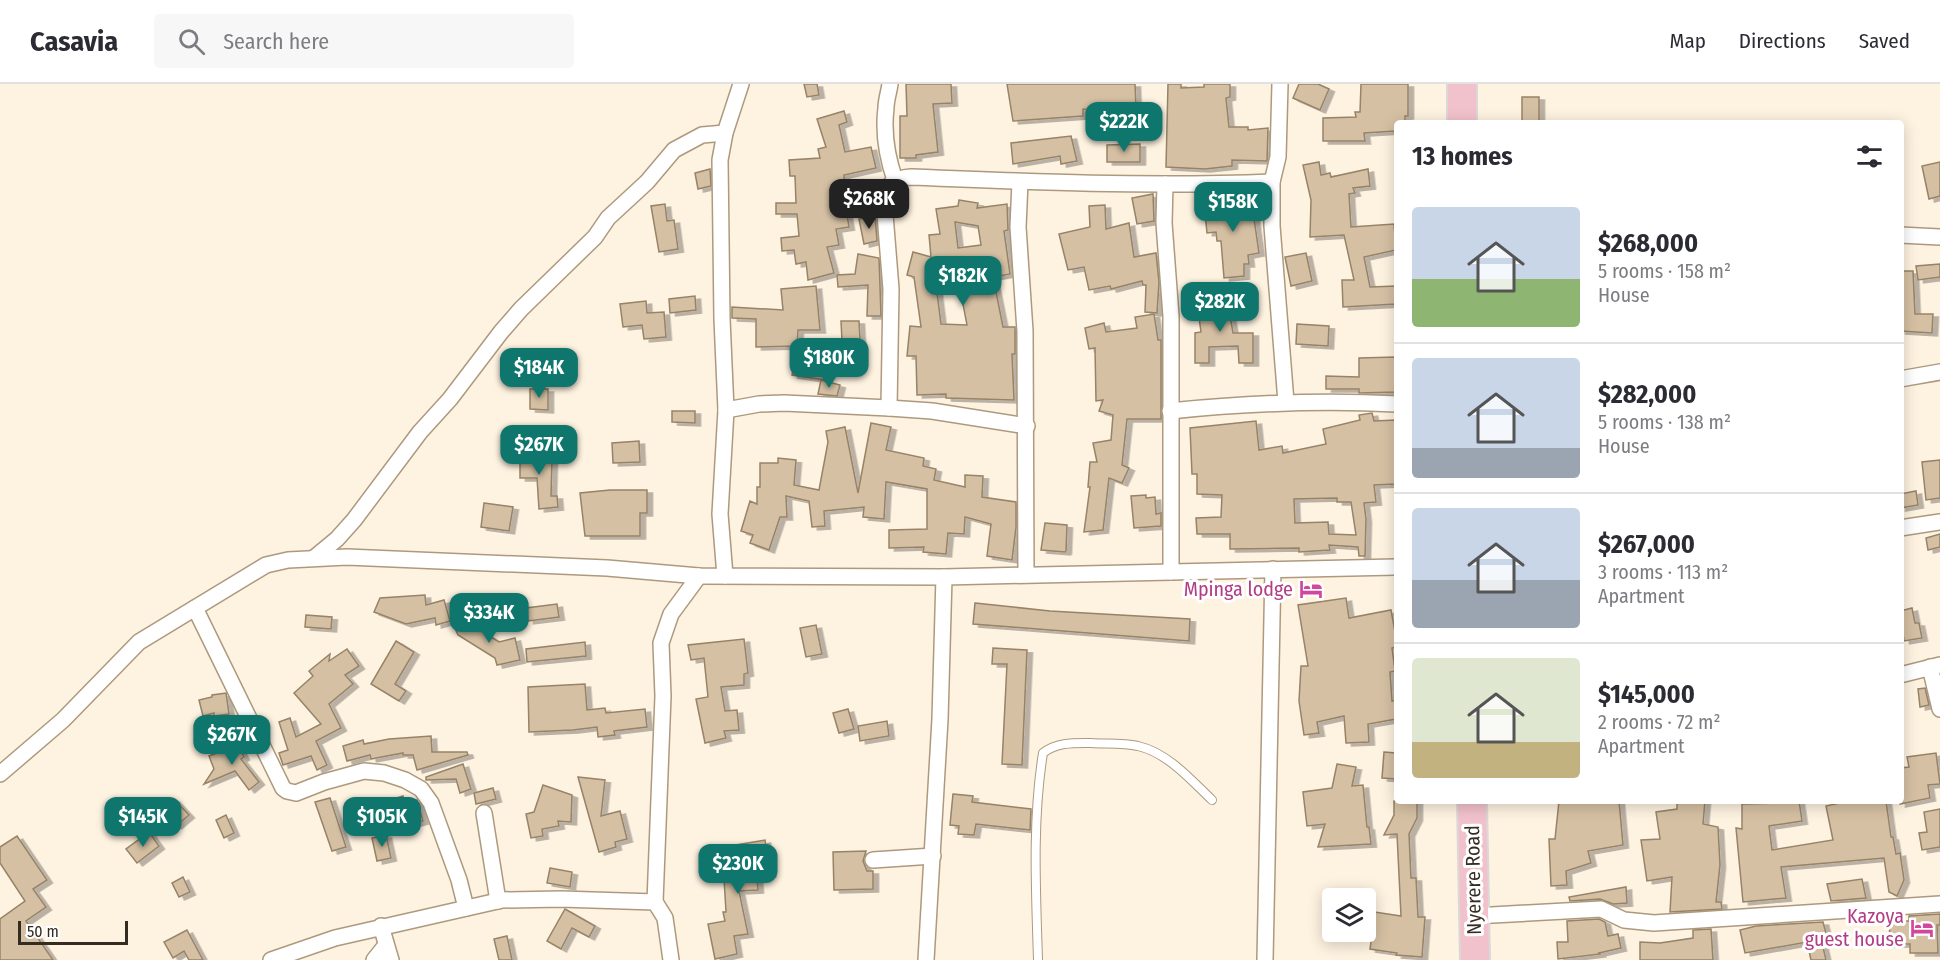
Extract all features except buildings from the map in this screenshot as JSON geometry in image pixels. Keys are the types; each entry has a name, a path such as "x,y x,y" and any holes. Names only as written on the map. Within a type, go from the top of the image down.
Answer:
{"highway":[{"path":"1462,84 1462,120"},
{"name":"Nyerere Road","path":"1472,804 1474,960"}],"street":[{"path":"725,576 720,514 726,410 720,160 725,133 741,84"},
{"path":"890,84 885,125 887,151 895,180"},
{"path":"1280,84 1278,157 1272,182 1272,226 1286,402"},
{"path":"314,558 337,539 354,520 420,432 450,399 521,309 596,237 608,218 647,182 678,147 702,135 725,133"},
{"path":"889,408 891,289 884,202 886,189 895,180 911,177 1020,182 1165,184 1272,182"},
{"path":"1020,182 1018,240 1025,331 1027,426 1026,575"},
{"path":"1165,184 1164,223 1171,316 1171,572"},
{"path":"1904,236 1940,237"},
{"path":"1904,378 1940,372"},
{"path":"1170,411 1286,402 1394,404"},
{"path":"726,410 759,404 889,408 932,411 1027,426"},
{"path":"1904,527 1940,522"},
{"path":"0,774 63,720 139,642 266,565 288,560 314,558 502,563 607,568 699,576 944,577 1394,567"},
{"path":"1265,960 1273,569"},
{"path":"671,960 665,918 655,902 663,696 661,643 671,614 699,576"},
{"path":"927,960 944,577"},
{"path":"195,608 284,788 296,793 324,782 364,771 384,773 405,780 421,789 431,802 459,880 466,908"},
{"path":"1904,674 1935,666 1940,709"},
{"path":"484,813 498,901"},
{"path":"873,860 933,856"},
{"path":"271,960 335,938 381,926 498,901 561,899 655,902"},
{"path":"1474,916 1601,909 1624,920 1654,923 1940,904"},
{"path":"374,960 389,953 381,926"}],"lane":[{"path":"1038,960 1036,864 1039,774 1042,753 1052,746 1072,743 1138,746 1172,763 1212,800"}],"place":[{"name":"Mpinga lodge","path":"1311,589"},
{"name":"Kazoya guest house","path":"1922,928"}]}
